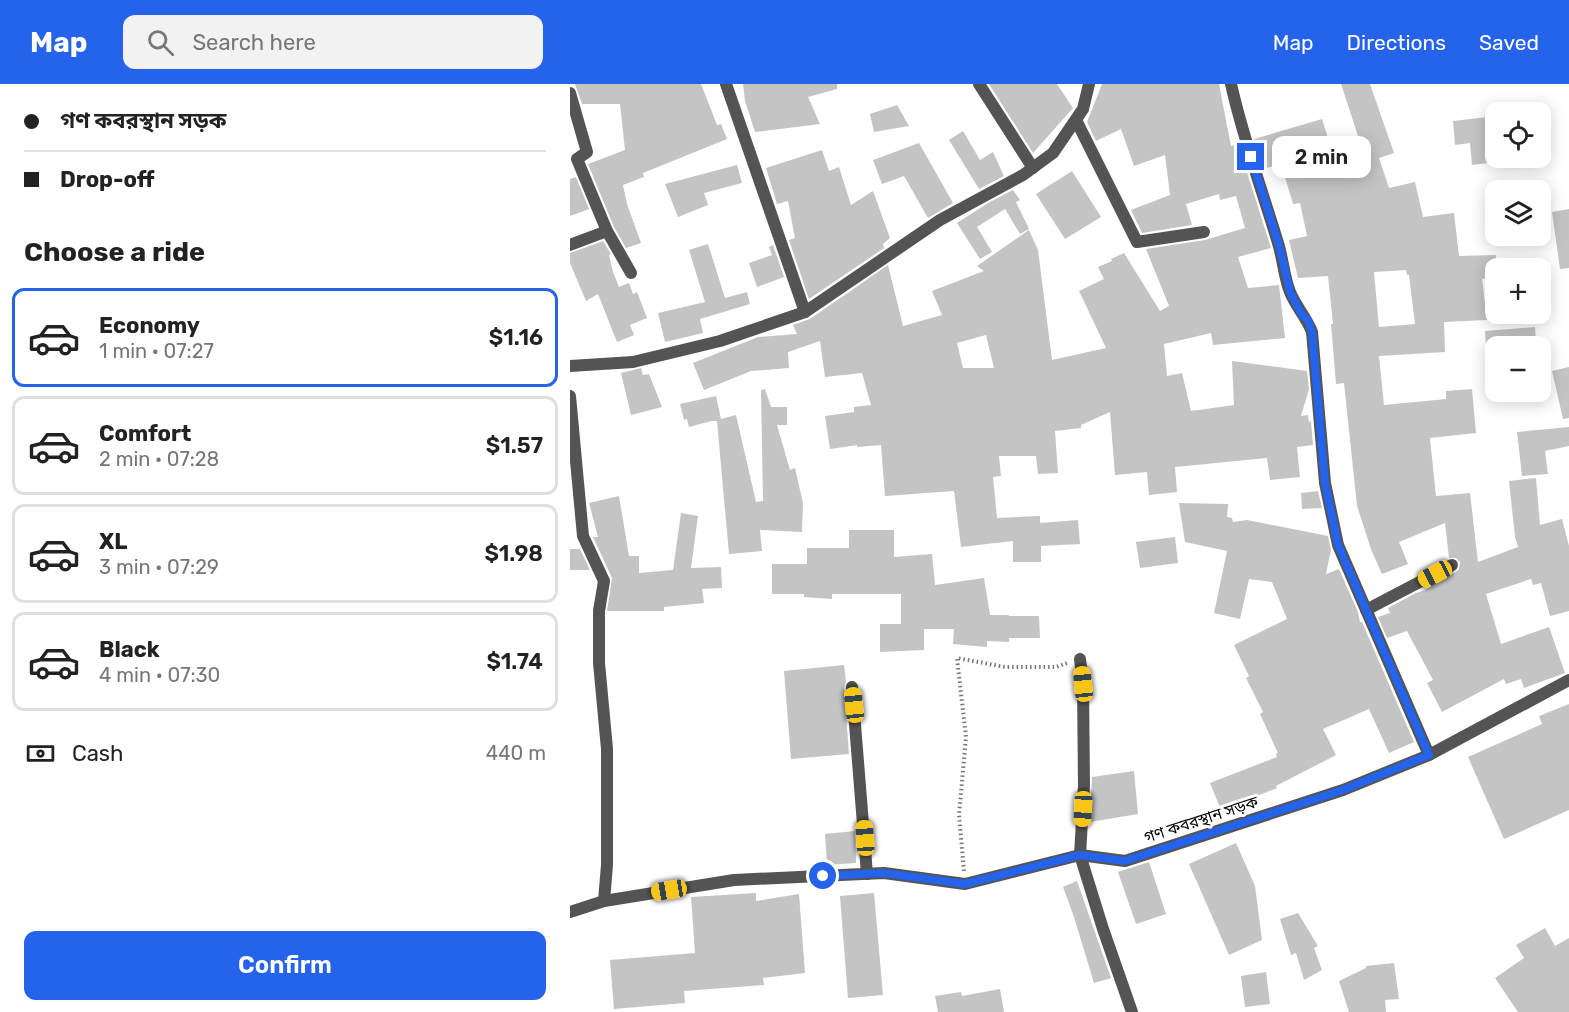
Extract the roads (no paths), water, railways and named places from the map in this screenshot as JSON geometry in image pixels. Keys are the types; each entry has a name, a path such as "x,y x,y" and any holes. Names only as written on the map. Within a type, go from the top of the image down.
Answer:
{"street":[{"path":"726,84 805,312"},
{"path":"979,84 1033,168"},
{"path":"570,366 633,362 720,341 805,312 940,220 1023,175 1053,153 1083,109 1089,84"},
{"path":"1231,84 1256,177 1279,245 1290,292 1302,315 1308,320 1312,332 1325,483 1338,545 1429,755"},
{"path":"570,93 586,152 577,159 608,231 631,273"},
{"path":"1076,120 1137,242 1204,232"},
{"path":"570,245 608,231"},
{"path":"570,396 583,536 604,581 598,611 599,663 607,749 607,865 604,901"},
{"path":"1366,610 1452,565"},
{"path":"1080,659 1083,684 1084,775 1080,855 1132,1012"},
{"name":"গণ কবরস্থান সড়ক","path":"570,912 604,901 734,880 884,873 965,884 1080,855 1125,861 1343,790 1429,755 1569,680"},
{"path":"852,687 867,874"}]}
